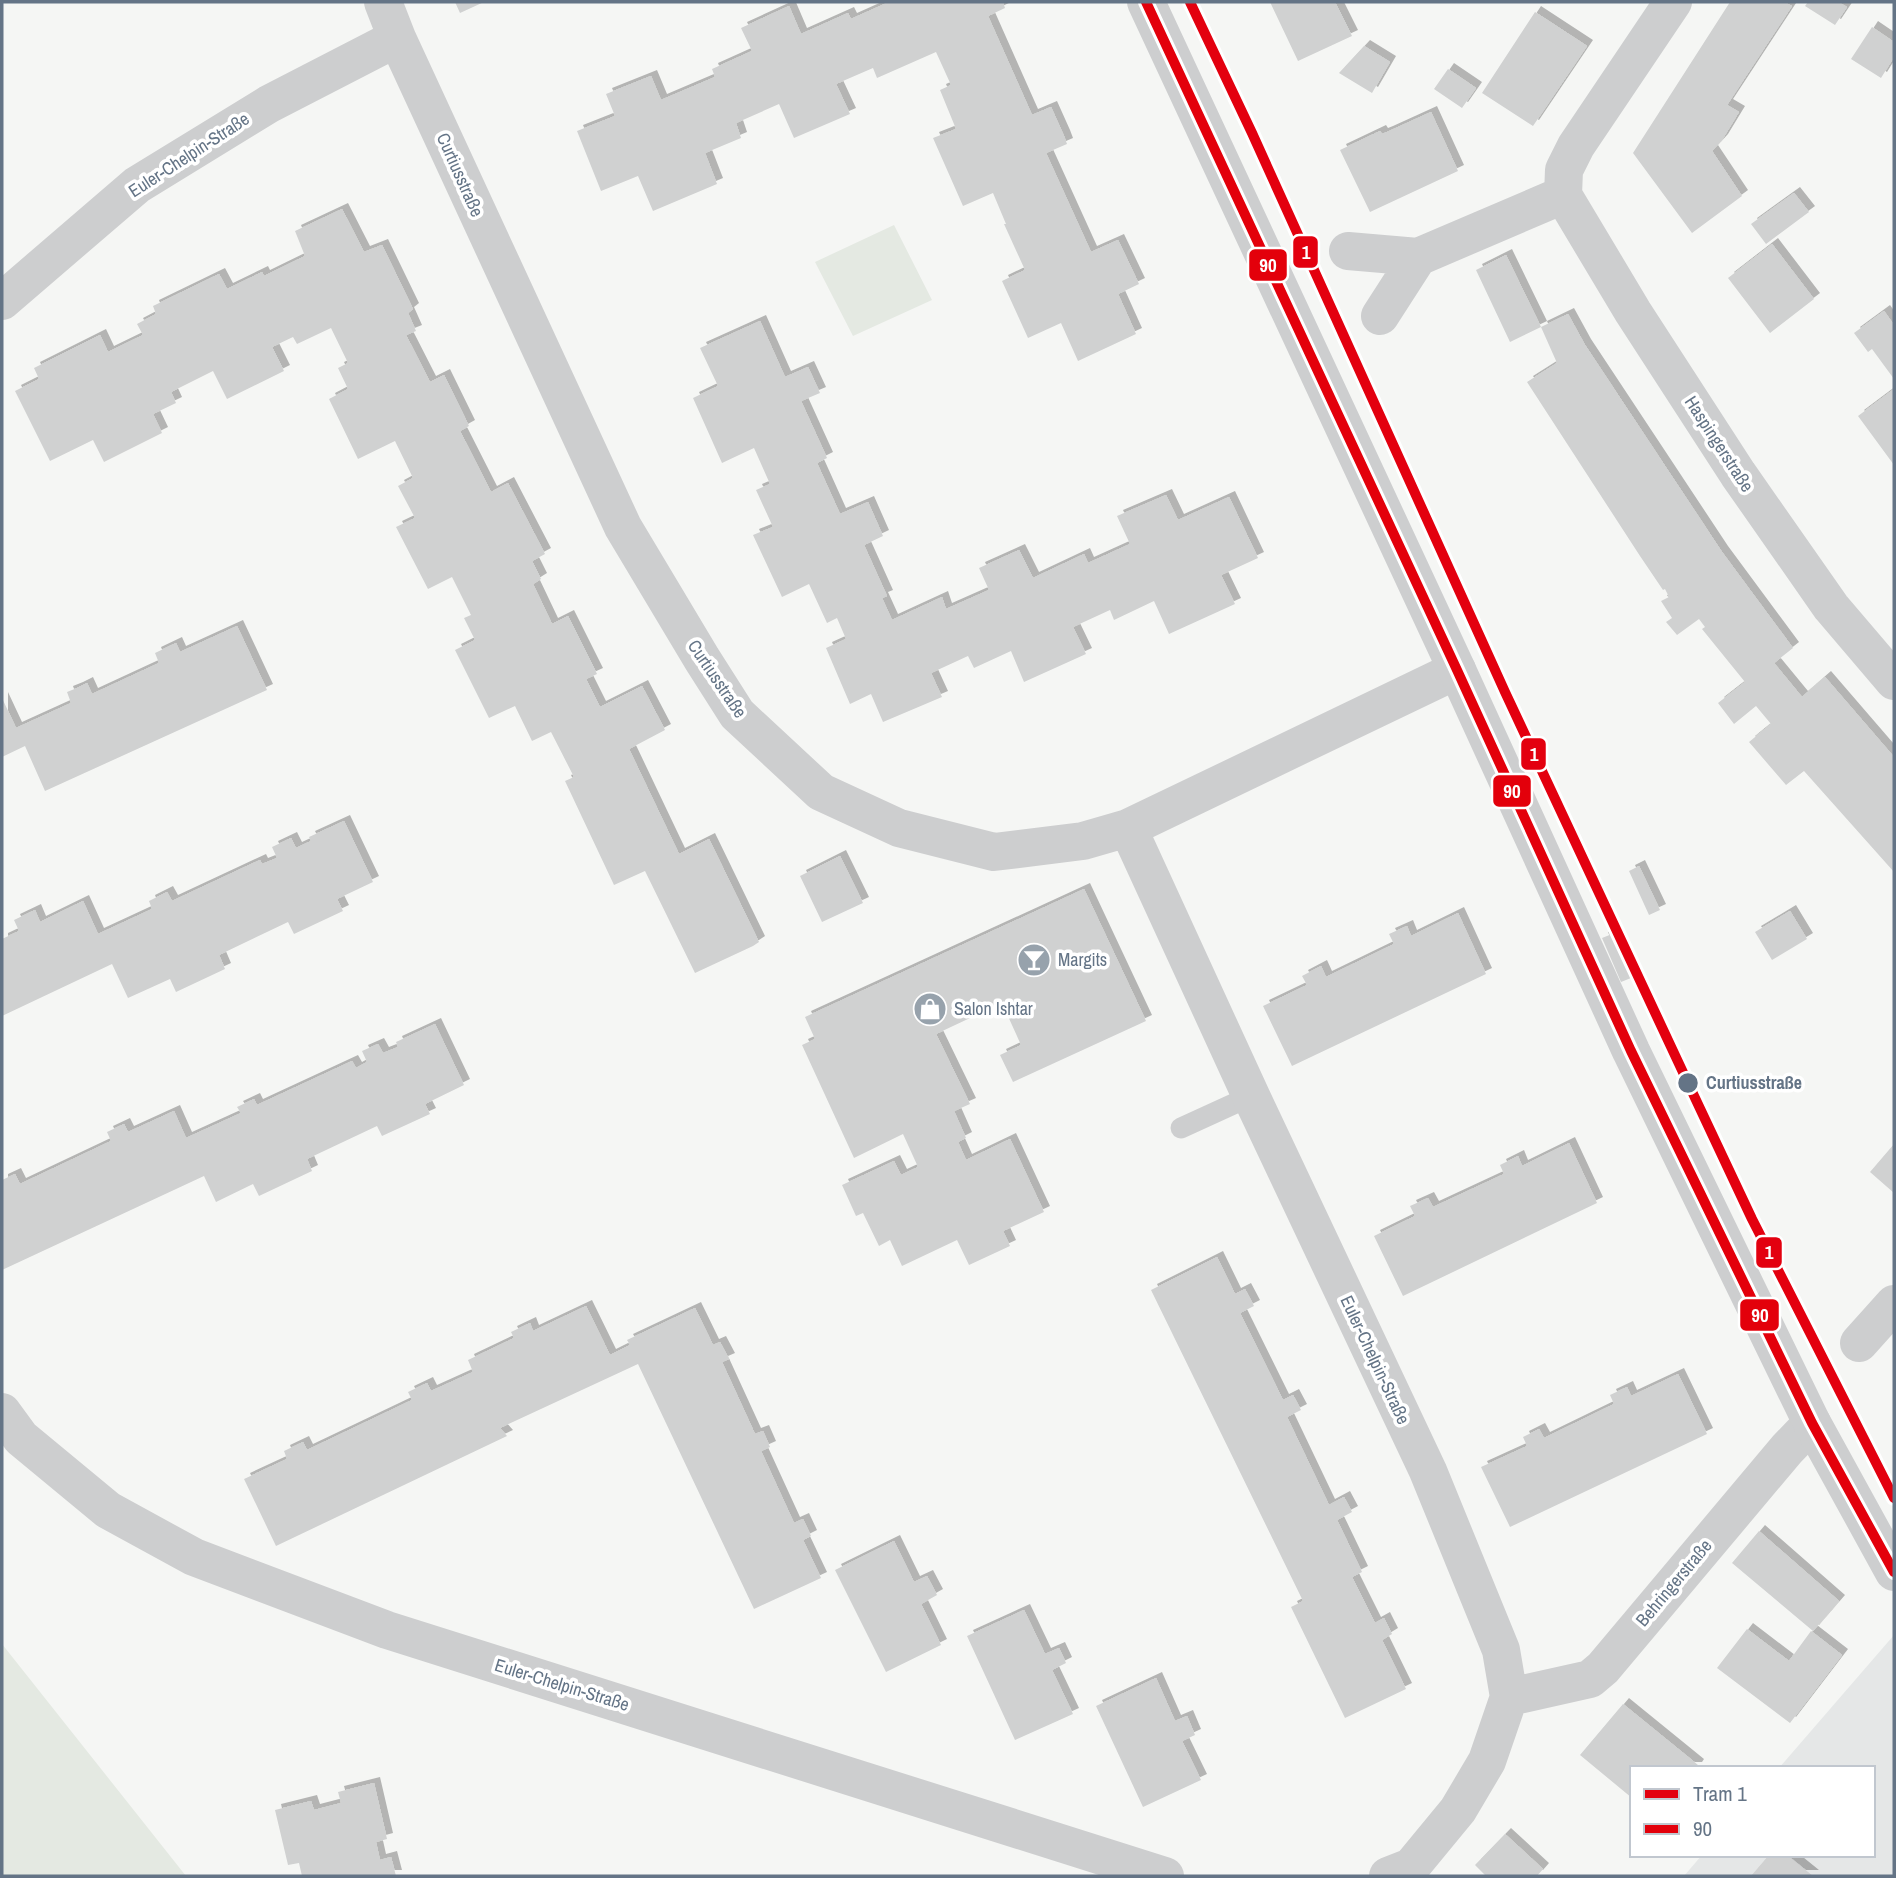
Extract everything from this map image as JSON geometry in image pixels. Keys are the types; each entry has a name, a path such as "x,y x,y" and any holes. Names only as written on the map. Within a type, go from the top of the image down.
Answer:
{"street":[{"name":"Curtiusstraße","path":"383,2 397,38 622,527 737,713 821,792 899,828 995,852 1083,841 1128,828 1457,670"},
{"path":"1146,2 1457,670 1630,1051 1812,1423 1894,1572"},
{"path":"1348,251 1418,257 1563,195 1564,170 1576,146 1673,2"},
{"name":"Euler-Chelpin-Straße","path":"2,302 137,185 269,104 397,38"},
{"name":"Haspingerstraße","path":"1563,195 1633,312 1738,474 1831,607 1894,681"},
{"path":"1380,316 1418,257"},
{"name":"Euler-Chelpin-Straße","path":"1128,828 1428,1471 1502,1650 1509,1697 1487,1761 1458,1810 1411,1867 1388,1876"},
{"path":"1859,1343 1894,1304"},
{"name":"Euler-Chelpin-Straße","path":"2,1412 21,1438 108,1510 194,1557 387,1630 1165,1876"},
{"name":"Behringerstraße","path":"1509,1697 1590,1679 1603,1668 1787,1448 1812,1423"}],"lane":[{"path":"1181,1128 1251,1096"}],"shaded area":[{"path":"894,225 932,300 853,336 815,262"},
{"path":"1894,1635 1894,1876 1684,1876 1700,1857 1875,1857 1875,1766 1781,1766"},
{"path":"2,1644 186,1876 2,1876"}],"building":[{"path":"455,2 484,2 460,13"},
{"path":"889,2 1003,2 1005,8 988,16 1032,115 1051,107 1064,136 1067,144 1046,153 1091,252 1118,240 1139,284 1118,294 1136,334 1078,361 1061,323 1028,338 1002,281 1025,270 993,193 963,206 933,138 956,129 940,90 951,85 936,52 877,78 873,68 836,84 850,114 794,138 779,104 736,123 741,138 705,153 717,184 653,211 638,176 601,191 577,131 615,116 606,94 651,76 661,100 715,77 712,69 752,51 741,28 789,6 801,34 848,13 851,19"},
{"path":"1270,2 1335,2 1352,36 1298,61"},
{"path":"1730,2 1784,2 1792,6 1727,105 1739,112 1712,151 1742,196 1692,233 1633,153"},
{"path":"1808,2 1838,2 1847,7 1835,25 1805,6"},
{"path":"1535,12 1587,46 1533,126 1482,93"},
{"path":"1872,27 1894,42 1894,57 1881,78 1851,59"},
{"path":"1364,46 1390,62 1372,93 1339,73"},
{"path":"1448,69 1476,88 1462,108 1434,89"},
{"path":"1431,112 1458,171 1370,212 1340,150 1380,131 1382,134"},
{"path":"1794,193 1809,212 1766,244 1751,224"},
{"path":"342,209 364,252 382,245 413,309 408,313 416,331 406,335 430,382 444,375 469,426 460,431 491,492 508,483 545,554 532,561 541,579 533,584 552,624 568,616 597,674 586,679 600,707 642,686 665,730 629,749 679,854 709,839 759,942 753,946 695,973 645,871 614,885 565,781 574,777 551,732 532,741 515,706 489,718 455,650 475,640 464,618 471,615 452,577 428,589 396,527 415,518 398,486 413,478 395,441 358,459 329,399 348,389 338,368 348,363 331,328 297,344 293,337 272,347 284,371 227,399 213,371 171,392 176,403 153,414 162,433 104,462 93,440 50,461 15,391 39,379 34,368 100,335 108,352 143,335 137,324 156,314 153,306 219,274 227,289 262,272 264,276 305,256 295,231"},
{"path":"1772,244 1814,299 1770,333 1728,278"},
{"path":"1506,255 1541,327 1510,342 1476,270"},
{"path":"1884,311 1894,325 1894,379 1872,349 1868,352 1854,333"},
{"path":"1568,314 1585,345 1722,552 1793,648 1774,663 1802,697 1825,677 1894,757 1894,872 1804,771 1786,785 1749,742 1771,724 1756,706 1734,724 1718,703 1745,682 1702,629 1705,627 1699,619 1677,635 1666,622 1672,618 1661,601 1669,597 1665,589 1663,590 1640,556 1527,382 1557,363 1541,327"},
{"path":"760,321 785,377 808,367 820,393 801,401 827,458 817,463 840,514 868,502 883,536 864,545 887,596 882,598 892,620 942,597 946,609 989,590 979,568 1019,550 1033,578 1084,554 1088,563 1130,544 1117,516 1166,495 1178,520 1229,497 1258,558 1221,575 1235,604 1169,634 1154,601 1114,620 1110,610 1073,627 1086,654 1024,682 1011,651 974,668 968,656 931,673 942,697 883,722 871,694 850,704 826,648 846,639 837,618 827,623 809,584 782,597 753,535 773,527 756,490 770,484 754,448 722,463 693,398 718,386 700,348"},
{"path":"1894,389 1894,465 1858,416"},
{"path":"237,626 267,690 45,791 25,746 2,757 2,698 16,728 71,703 67,692 87,683 92,694 159,663 155,653 176,643 180,652"},
{"path":"344,821 373,882 337,899 343,911 294,934 288,922 219,955 225,969 176,992 170,979 128,998 112,964 2,1016 2,939 19,931 14,920 35,910 40,922 83,901 98,934 152,909 149,901 167,892 172,901 260,860 262,864 277,858 272,847 291,838 296,848 311,841 309,837"},
{"path":"840,856 863,903 822,922 800,876"},
{"path":"1639,866 1660,910 1649,915 1629,871"},
{"path":"1084,889 1146,1021 1013,1082 1000,1055 1021,1045 1002,1003 936,1034 970,1104 954,1111 966,1138 958,1142 966,1160 1010,1139 1044,1212 1003,1231 1010,1246 969,1265 957,1240 902,1266 890,1240 879,1246 863,1213 856,1216 842,1185 894,1161 901,1175 918,1167 903,1134 854,1158 802,1045 815,1039 805,1017"},
{"path":"1790,911 1807,939 1772,960 1755,932"},
{"path":"1458,913 1486,974 1292,1066 1263,1006 1307,985 1302,976 1321,966 1326,977 1394,944 1389,934 1407,926 1411,936"},
{"path":"1612,934 1631,978 1621,982 1602,938"},
{"path":"435,1024 464,1085 425,1104 430,1114 382,1136 377,1126 307,1159 312,1171 259,1196 253,1184 216,1202 204,1176 2,1270 2,1180 15,1174 20,1184 111,1141 107,1132 124,1124 128,1132 174,1111 186,1138 241,1113 237,1107 254,1099 257,1105 352,1061 356,1068 367,1062 362,1051 378,1044 383,1053 398,1047 396,1042"},
{"path":"1569,1143 1597,1203 1403,1296 1374,1236 1415,1216 1410,1206 1428,1198 1433,1207 1504,1174 1500,1165 1518,1156 1522,1166"},
{"path":"1894,1144 1894,1193 1870,1172"},
{"path":"1217,1257 1235,1294 1245,1289 1254,1306 1240,1313 1283,1400 1293,1395 1301,1410 1287,1417 1329,1505 1344,1497 1352,1512 1337,1520 1362,1572 1352,1577 1375,1623 1384,1618 1392,1634 1382,1640 1406,1689 1345,1718 1291,1607 1303,1601 1151,1290"},
{"path":"586,1306 610,1355 630,1345 627,1340 695,1308 713,1345 720,1342 729,1359 722,1362 755,1434 763,1431 770,1447 761,1451 794,1523 803,1519 811,1536 803,1540 821,1578 754,1609 638,1364 500,1428 507,1436 276,1546 244,1479 287,1459 284,1451 303,1442 307,1450 412,1400 408,1392 427,1383 431,1391 473,1372 468,1360 514,1338 511,1332 530,1323 533,1331"},
{"path":"1678,1374 1707,1434 1510,1527 1481,1467 1527,1446 1523,1437 1539,1429 1544,1438 1614,1404 1610,1395 1627,1387 1631,1396"},
{"path":"1759,1531 1839,1601 1813,1631 1732,1563"},
{"path":"894,1541 914,1582 927,1576 937,1595 921,1604 941,1645 886,1672 835,1570"},
{"path":"1024,1610 1045,1654 1059,1648 1066,1663 1052,1670 1073,1714 1015,1740 967,1636"},
{"path":"1747,1629 1789,1661 1811,1631 1842,1655 1790,1723 1717,1668"},
{"path":"1156,1678 1175,1721 1187,1716 1195,1735 1182,1741 1201,1780 1143,1807 1096,1706"},
{"path":"1623,1704 1698,1765 1630,1766 1630,1796 1580,1755"},
{"path":"374,1783 387,1839 376,1842 380,1860 391,1857 396,1876 302,1876 299,1863 288,1865 275,1810 311,1801 314,1810 341,1803 338,1792"},
{"path":"1505,1834 1543,1869 1537,1876 1486,1876 1475,1865"},
{"path":"1767,1857 1789,1857 1813,1876 1751,1876"}],"tram line":[{"name":"1","path":"1190,2 1505,692 1688,1083 1752,1219 1894,1498"}],"transit line":[{"name":"90","path":"1146,2 1631,1051 1812,1423 1894,1572"}],"place":[{"name":"Margits","path":"1034,960"},
{"name":"Salon Ishtar","path":"930,1009"},
{"name":"Curtiusstraße","path":"1688,1083"}]}
